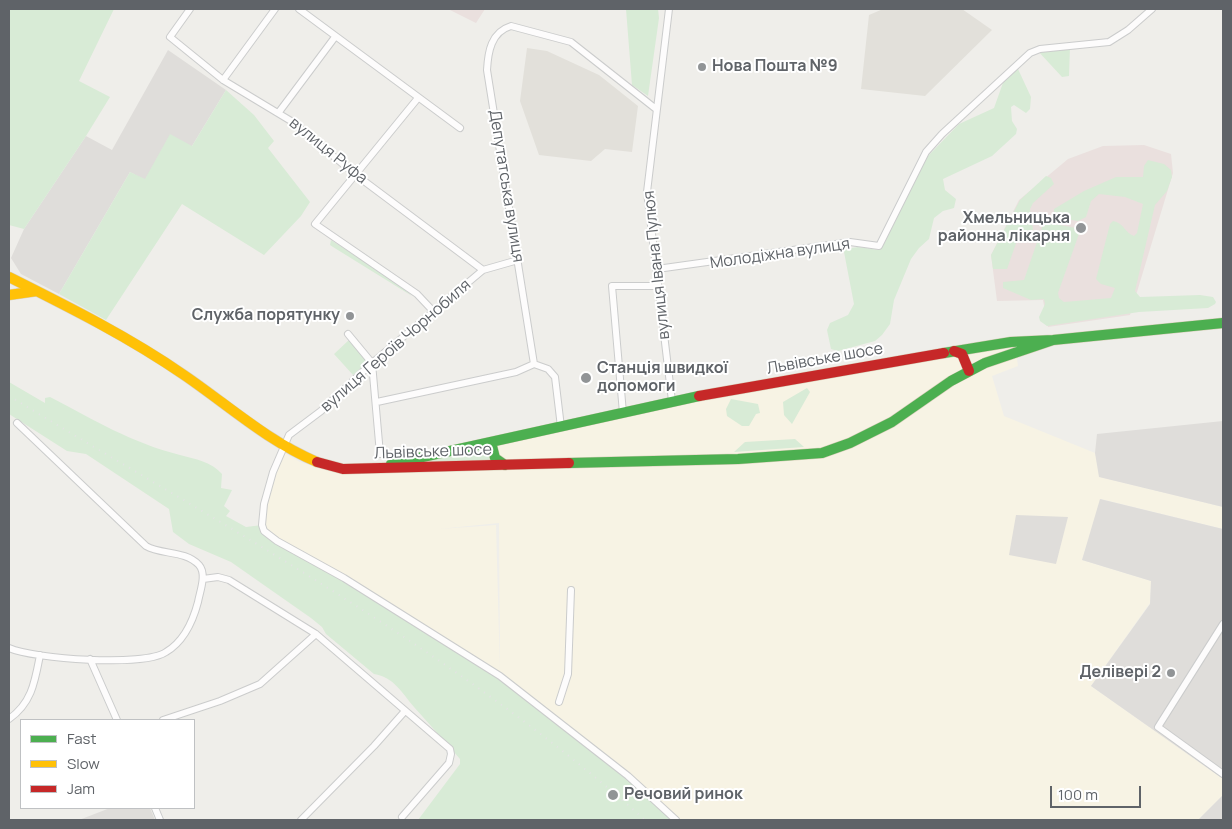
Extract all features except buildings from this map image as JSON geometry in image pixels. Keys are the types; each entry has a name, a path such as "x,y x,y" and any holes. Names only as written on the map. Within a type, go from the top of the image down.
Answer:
{"main road":[{"path":"9,277 183,374 283,446 304,458 323,465 366,470"},
{"path":"9,294 37,291"},
{"name":"Львівське шосе","path":"366,470 672,401 954,351 1012,342 1053,340 1223,323"},
{"name":"Львівське шосе","path":"366,470 738,459 822,453 850,443 892,422 969,371 1012,353 1053,340"},
{"path":"954,351 962,354 969,371"},
{"path":"491,442 495,458 504,465"}],"street":[{"name":"вулиця Руфа","path":"190,9 170,37 223,80 278,112 356,175 483,270"},
{"path":"223,80 275,9"},
{"path":"299,9 460,128"},
{"name":"вулиця Івана Пулюя","path":"669,9 647,192 672,401"},
{"name":"Молодіжна вулиця","path":"656,269 842,243 856,242 879,246 926,152 942,134 1030,53 1040,49 1109,42 1128,30 1152,9"},
{"name":"Депутатська вулиця","path":"534,364 487,70 490,46 494,38 504,28 511,26 571,42 656,109"},
{"path":"278,112 335,37"},
{"path":"418,98 316,224 417,294 433,311"},
{"name":"вулиця Героїв Чорнобиля","path":"518,260 483,270 372,363 321,411 289,435 273,472 264,504 261,518 264,531 277,541 374,596 500,676 628,776 676,820"},
{"path":"622,413 612,286 658,286"},
{"path":"348,334 372,363 377,402 380,454"},
{"path":"377,402 516,372 534,364 548,369 555,377 560,427"},
{"path":"9,648 20,653 90,659 141,660 156,658 180,641 197,603 203,579 200,567 187,558 146,546 17,423"},
{"path":"203,579 218,577 229,580 316,634 450,749 449,763 402,817"},
{"path":"559,702 568,674 571,590"},
{"path":"1223,624 1158,727 1223,774"},
{"path":"166,719 220,701 260,684 316,634"},
{"path":"9,719 21,710 30,696 40,655"},
{"path":"90,659 117,719"},
{"path":"301,820 374,746 405,711"}],"shaded area":[{"path":"448,9 485,9 476,23"},
{"path":"883,9 962,9 992,30 925,96 861,89 869,15"},
{"path":"527,48 547,51 599,75 638,106 632,152 605,149 591,161 539,155 520,101"},
{"path":"168,50 226,90 192,146 144,180 130,172 59,294 21,274 11,258 24,229 86,136 112,150"},
{"name":"Хмельницька районна лікарня","path":"1144,145 1171,154 1173,173 1130,315 1048,327 1043,300 997,301 991,255 1019,200 1068,159 1103,146"},
{"name":"Речовий ринок","path":"1015,344 1018,366 992,376 1004,416 1095,453 1100,477 1223,507 1223,529 1101,499 1082,560 1151,581 1150,603 1091,686 1223,779 1223,795 1198,820 680,820 629,774 500,672 270,536 261,518 281,451 300,462 322,469 342,472 673,404","holes":["499,523 500,671 496,525 439,529"]},
{"path":"1223,421 1223,507 1099,477 1095,453 1097,434"},
{"path":"1100,499 1223,529 1223,779 1091,686 1150,604 1151,581 1082,560"},
{"path":"1016,515 1068,517 1056,564 1009,555"},
{"path":"1223,795 1223,820 1198,820"},
{"path":"107,809 150,809 155,820 79,820"}],"green space":[{"path":"11,9 114,9 79,81 110,97 24,229 9,225 9,12"},
{"path":"626,9 658,9 659,18 648,96 632,85"},
{"path":"1070,47 1069,76 1062,77 1037,50"},
{"path":"1012,69 1018,69 1031,97 1030,109 1026,113 1014,105 1011,107 1012,121 1017,129 1016,134 992,156 943,179 945,190 956,199 954,208 943,211 934,218 929,239 911,259 894,300 890,324 882,335 875,341 838,351 831,349 827,330 830,323 848,315 854,304 845,249 858,247 879,250 927,157 959,124 994,108 1004,80"},
{"path":"226,90 254,115 274,141 268,148 310,202 301,216 264,255 182,204 106,320 59,294 130,172 145,179 170,134 192,146"},
{"path":"1148,160 1164,164 1171,170 1172,177 1167,191 1155,205 1135,291 1140,297 1200,295 1213,297 1216,302 1215,304 1208,308 1139,312 1047,326 1040,321 1039,317 1045,304 1044,299 1031,300 1003,288 1003,282 1024,280 1044,222 1076,228 1080,231 1058,293 1059,298 1064,302 1111,298 1115,288 1101,284 1096,279 1110,224 1113,221 1117,222 1134,236 1137,233 1143,204 1125,197 1099,194 1091,201 1086,217 1078,221 1054,217 1054,209 1084,191 1116,177 1143,177 1144,166"},
{"path":"1046,176 1051,178 1054,184 1033,203 1030,209 1033,230 1020,232 1007,269 993,269 991,255 1020,200"},
{"path":"331,240 394,281 412,296 330,245"},
{"path":"349,340 369,361 353,375 334,354"},
{"path":"9,382 45,403 45,398 50,397 129,437 162,450 203,462 218,470 222,474 221,488 232,490 224,506 230,511 226,516 246,527 262,525 264,531 500,676 628,776 676,820 418,820 460,764 460,759 397,686 387,678 374,674 326,634 322,627 311,618 231,562 189,544 173,532 169,509 86,454 67,451 9,414"},
{"path":"807,388 810,392 792,424 784,415 783,402"},
{"path":"731,399 758,404 760,413 756,414 749,426 742,426 727,416 726,409"},
{"path":"795,439 804,447 734,452 745,442"},
{"path":"491,442 499,461 366,470"}],"railway":[{"path":"9,396 256,543 417,646 496,701 572,758 645,820"}],"traffic: fast":[{"path":"944,353 1011,342 1053,340 1223,323"},
{"path":"569,463 738,459 822,453 850,443 892,422 951,381 985,363 1053,340"},
{"path":"391,464 699,396"},
{"path":"491,442 495,458 505,465"}],"traffic: slow":[{"path":"9,277 76,311 142,348 184,375 281,444 317,462"},
{"path":"9,295 37,291"}],"traffic: jam":[{"path":"954,351 962,354 969,371"},
{"path":"699,396 944,353"},
{"path":"317,462 343,469 569,463"}],"place":[{"name":"Нова Пошта №9","path":"702,67"},
{"name":"Хмельницька районна лікарня","path":"1081,228"},
{"name":"Служба порятунку","path":"350,316"},
{"name":"Станція швидкої допомоги","path":"586,378"},
{"name":"Делівері 2","path":"1171,673"},
{"name":"Речовий ринок","path":"613,795"}]}
